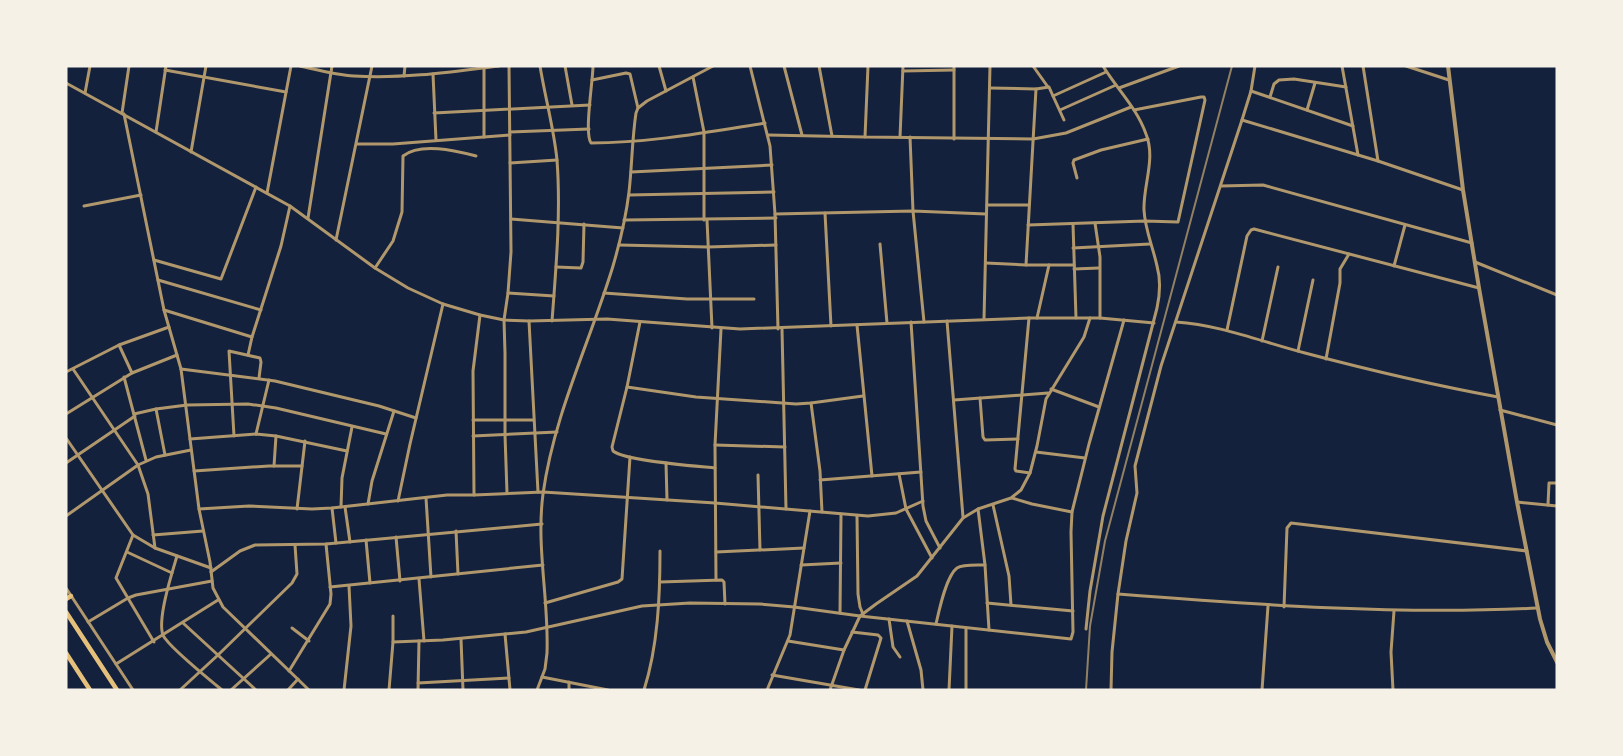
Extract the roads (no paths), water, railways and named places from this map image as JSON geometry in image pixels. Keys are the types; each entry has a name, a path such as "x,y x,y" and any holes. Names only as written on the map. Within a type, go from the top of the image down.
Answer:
{"main road":[{"path":"66,599 71,596"},
{"path":"66,612 117,690"},
{"path":"66,653 90,690"}],"street":[{"path":"85,93 90,66"},
{"path":"129,66 124,114 164,310 181,369 199,509 212,581 218,600 308,690"},
{"path":"191,152 206,66"},
{"path":"267,193 291,66"},
{"path":"300,66 352,76 404,76 500,66"},
{"path":"308,218 332,66"},
{"path":"336,240 372,66"},
{"path":"404,76 405,66"},
{"path":"460,66 460,71"},
{"path":"507,494 504,435 504,320 508,293 511,219 509,66"},
{"path":"540,66 556,160 558,222 552,321"},
{"path":"566,66 572,105"},
{"path":"593,66 589,129 589,140 591,143 704,132 765,123"},
{"path":"659,66 666,91"},
{"path":"638,108 647,101 713,66"},
{"path":"750,66 768,135 772,165 785,403 786,509"},
{"path":"784,66 802,135"},
{"path":"819,66 832,136"},
{"path":"865,136 868,66"},
{"path":"984,319 990,66"},
{"path":"1034,66 1050,88 1064,120"},
{"path":"1086,629 1090,591 1103,516 1154,323 1160,286 1157,265 1145,220 1145,194 1150,162 1148,139 1134,110 1103,66"},
{"path":"1060,110 1179,66"},
{"path":"1111,690 1112,652 1118,594 1126,541 1138,493 1135,466 1161,366 1242,120 1251,91 1255,66"},
{"path":"1342,66 1358,155"},
{"path":"1363,66 1378,161"},
{"path":"1406,66 1449,80"},
{"path":"1448,66 1463,190 1500,410 1538,608 1545,636 1557,662"},
{"path":"156,132 166,68 286,92"},
{"path":"484,68 484,136"},
{"path":"900,137 903,68 954,68 954,138"},
{"path":"1053,96 1106,72"},
{"path":"537,690 547,653 542,524 544,492 557,432 570,385 604,293 623,228 629,195 633,140 638,108 630,74 626,73 592,80"},
{"path":"433,74 436,140"},
{"path":"693,77 704,132 704,194 712,328"},
{"path":"1270,97 1274,84 1279,80 1294,79 1346,87"},
{"path":"66,83 290,206 375,268 408,288 443,304 480,315 504,320 552,321 595,318 712,328 780,329 1029,318 1100,318 1154,323"},
{"path":"1307,110 1315,83"},
{"path":"990,88 1036,89 1048,87"},
{"path":"1026,265 1036,89"},
{"path":"1251,91 1353,126"},
{"path":"1028,225 1145,220 1178,222 1205,100 1201,96 1134,110"},
{"path":"434,113 590,105"},
{"path":"768,135 1033,139 1066,133 1131,107"},
{"path":"1242,120 1378,161 1463,190"},
{"path":"357,144 393,144 552,130 589,129"},
{"path":"910,137 913,211 924,322"},
{"path":"1077,178 1072,163 1074,160 1101,150 1148,139"},
{"path":"375,268 393,241 402,212 404,156 407,153 432,149 444,149 476,156"},
{"path":"510,163 556,160"},
{"path":"631,172 772,165"},
{"path":"1221,186 1264,185 1472,243"},
{"path":"154,260 221,279 256,187"},
{"path":"629,195 774,192"},
{"path":"84,206 141,196"},
{"path":"987,205 1029,205"},
{"path":"248,355 252,337 282,246 290,206"},
{"path":"624,220 706,220 825,213 913,211 986,214"},
{"path":"825,213 831,326"},
{"path":"511,219 623,228"},
{"path":"1095,223 1098,247 1100,318"},
{"path":"556,267 581,268 583,262 584,224"},
{"path":"1072,224 1076,318"},
{"path":"1394,266 1405,224"},
{"path":"1227,330 1247,236 1251,230 1258,230 1479,288"},
{"path":"619,244 708,247 776,245"},
{"path":"880,244 887,323"},
{"path":"1073,248 1150,244"},
{"path":"1326,358 1340,283 1340,269 1349,254"},
{"path":"1475,262 1557,295"},
{"path":"986,263 1099,268"},
{"path":"1037,318 1049,266"},
{"path":"1262,341 1278,267"},
{"path":"158,280 261,310"},
{"path":"1298,351 1313,280"},
{"path":"508,293 554,296"},
{"path":"604,293 710,300 754,299"},
{"path":"398,501 443,304"},
{"path":"164,310 252,337"},
{"path":"474,495 474,360 480,315"},
{"path":"1029,318 1015,469 1016,471 1030,473"},
{"path":"830,690 844,650 862,615 922,572 963,518 978,509 1012,498 1021,490 1030,473 1042,426 1044,407 1050,391 1084,337 1090,318"},
{"path":"393,642 461,639 547,628 616,611 658,604 794,607 966,628 1071,638 1073,635 1072,512 1085,458 1124,320"},
{"path":"528,321 538,492"},
{"path":"947,321 963,518"},
{"path":"640,322 627,388 612,449 616,453 630,457 715,468"},
{"path":"911,322 923,501 926,521 940,548"},
{"path":"1176,322 1201,324 1227,330 1298,351 1421,383 1498,398"},
{"path":"857,325 872,476"},
{"path":"66,372 119,345 169,327"},
{"path":"716,580 715,445 721,328"},
{"path":"119,345 132,373"},
{"path":"234,436 229,351 261,360 259,378"},
{"path":"66,414 124,377 177,355"},
{"path":"73,369 138,465 148,494 155,548"},
{"path":"181,369 269,380 416,418"},
{"path":"124,377 146,460"},
{"path":"256,434 269,380"},
{"path":"627,388 717,399 785,403 811,403 863,396"},
{"path":"954,400 1050,391 1099,407"},
{"path":"980,398 983,437 985,440 1018,439"},
{"path":"66,463 134,415 156,408 186,405 231,403 263,406 386,434"},
{"path":"811,403 822,512"},
{"path":"156,408 165,455"},
{"path":"1500,410 1557,425"},
{"path":"368,504 372,481 394,411"},
{"path":"473,420 533,420"},
{"path":"341,507 341,486 352,426"},
{"path":"473,436 557,432"},
{"path":"190,439 256,434 305,441 346,451"},
{"path":"274,466 276,436"},
{"path":"66,438 133,535 155,548 211,570"},
{"path":"297,509 305,441"},
{"path":"715,445 784,447"},
{"path":"66,515 146,460 192,450"},
{"path":"1036,452 1085,458"},
{"path":"545,603 622,579 630,457"},
{"path":"666,463 667,500"},
{"path":"194,471 302,466"},
{"path":"820,480 921,472"},
{"path":"899,474 906,509 932,558"},
{"path":"758,475 760,550"},
{"path":"1548,505 1549,483 1557,482"},
{"path":"199,509 249,506 297,509 332,508 426,498 544,492 758,506 857,516 879,516 906,509 923,501"},
{"path":"426,498 432,577"},
{"path":"1012,498 1072,512"},
{"path":"1517,502 1557,506"},
{"path":"993,504 1009,576 1011,605"},
{"path":"346,507 350,542"},
{"path":"332,508 336,543"},
{"path":"978,509 985,564 989,630"},
{"path":"767,690 792,629 810,511"},
{"path":"840,613 841,514"},
{"path":"857,516 858,594 862,615"},
{"path":"1284,606 1287,528 1291,523 1527,551"},
{"path":"211,570 248,547 264,544 326,544 542,524"},
{"path":"154,534 203,531"},
{"path":"456,531 458,574"},
{"path":"133,535 116,578 154,642"},
{"path":"396,537 400,581"},
{"path":"366,540 370,583"},
{"path":"289,671 330,604 326,544"},
{"path":"180,690 246,629 295,578 297,574 295,545"},
{"path":"716,552 804,548"},
{"path":"644,690 658,604 660,550"},
{"path":"127,552 172,573"},
{"path":"177,556 168,588 163,618 163,636 222,690"},
{"path":"801,565 841,563"},
{"path":"936,624 946,587 954,571 963,566 985,564"},
{"path":"330,587 543,565"},
{"path":"419,579 424,641"},
{"path":"88,622 128,598 146,592 212,581"},
{"path":"660,582 724,581 725,604"},
{"path":"344,690 351,626 349,586"},
{"path":"66,588 133,690"},
{"path":"1118,594 1268,606 1394,611 1538,608"},
{"path":"116,664 154,642 218,600"},
{"path":"987,603 1073,611"},
{"path":"1262,690 1268,606"},
{"path":"1393,690 1391,658 1394,611"},
{"path":"389,690 393,616"},
{"path":"889,619 893,647 900,657"},
{"path":"907,621 921,670 923,690"},
{"path":"183,623 256,690"},
{"path":"949,690 952,626"},
{"path":"292,628 309,641"},
{"path":"966,628 966,690"},
{"path":"852,632 878,635 881,638 865,690"},
{"path":"505,634 510,690"},
{"path":"461,639 463,690"},
{"path":"418,641 418,690"},
{"path":"788,641 844,650"},
{"path":"232,690 271,654"},
{"path":"772,675 859,690"},
{"path":"542,677 608,690"},
{"path":"418,684 509,678"},
{"path":"288,690 298,679"},
{"path":"569,682 569,690"}],"railway":[{"path":"1086,690 1090,626 1105,541 1232,66"}]}
